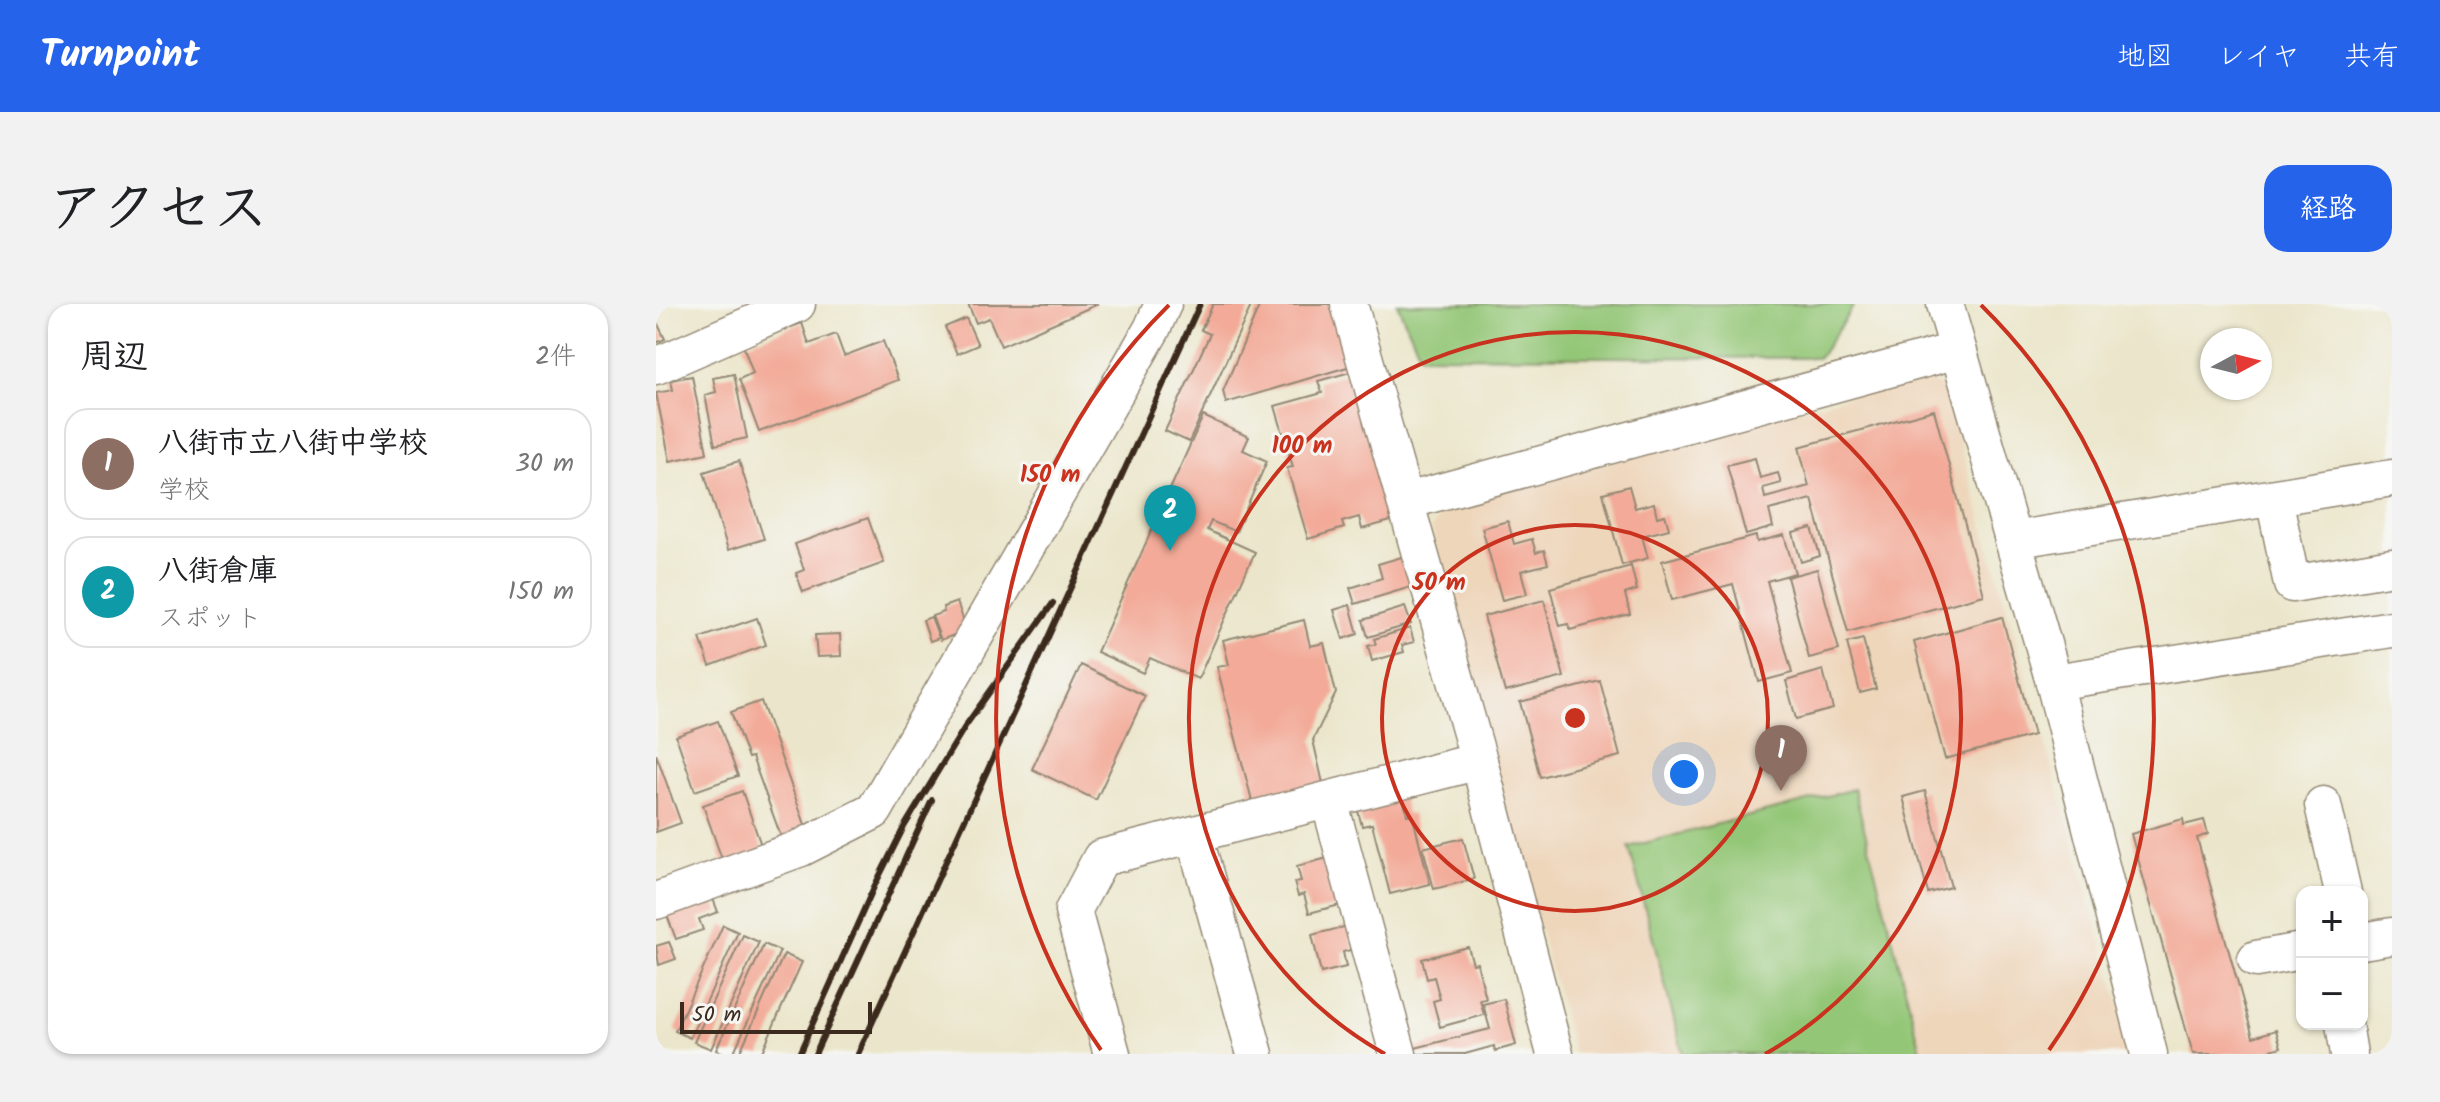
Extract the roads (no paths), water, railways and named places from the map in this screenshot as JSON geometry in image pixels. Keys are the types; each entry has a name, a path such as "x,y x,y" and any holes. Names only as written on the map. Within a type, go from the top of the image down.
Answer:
{"street":[{"path":"656,366 797,304"},
{"path":"656,901 801,848 874,811 1144,343 1163,304"},
{"path":"1349,304 1479,761 1555,1054"},
{"path":"1945,304 2054,682 2149,1054"},
{"path":"1407,501 1958,350"},
{"path":"2013,540 2392,478"},
{"path":"2274,498 2292,584 2392,567"},
{"path":"2054,682 2392,629"},
{"path":"1112,1054 1073,911 1101,858 1479,761"},
{"path":"1329,800 1398,1054"},
{"path":"2323,805 2342,886"},
{"path":"1194,835 1255,1054"},
{"path":"2368,940 2392,936"},
{"path":"2256,959 2296,952"},
{"path":"2345,1030 2349,1054"}],"railway":[{"path":"858,1054 1200,304"},
{"path":"799,1054 904,827 966,725 1053,603"},
{"path":"815,1054 932,800"}],"place":[{"name":"八街倉庫","path":"1170,551"},
{"name":"八街市立八街中学校","path":"1781,791"}]}
